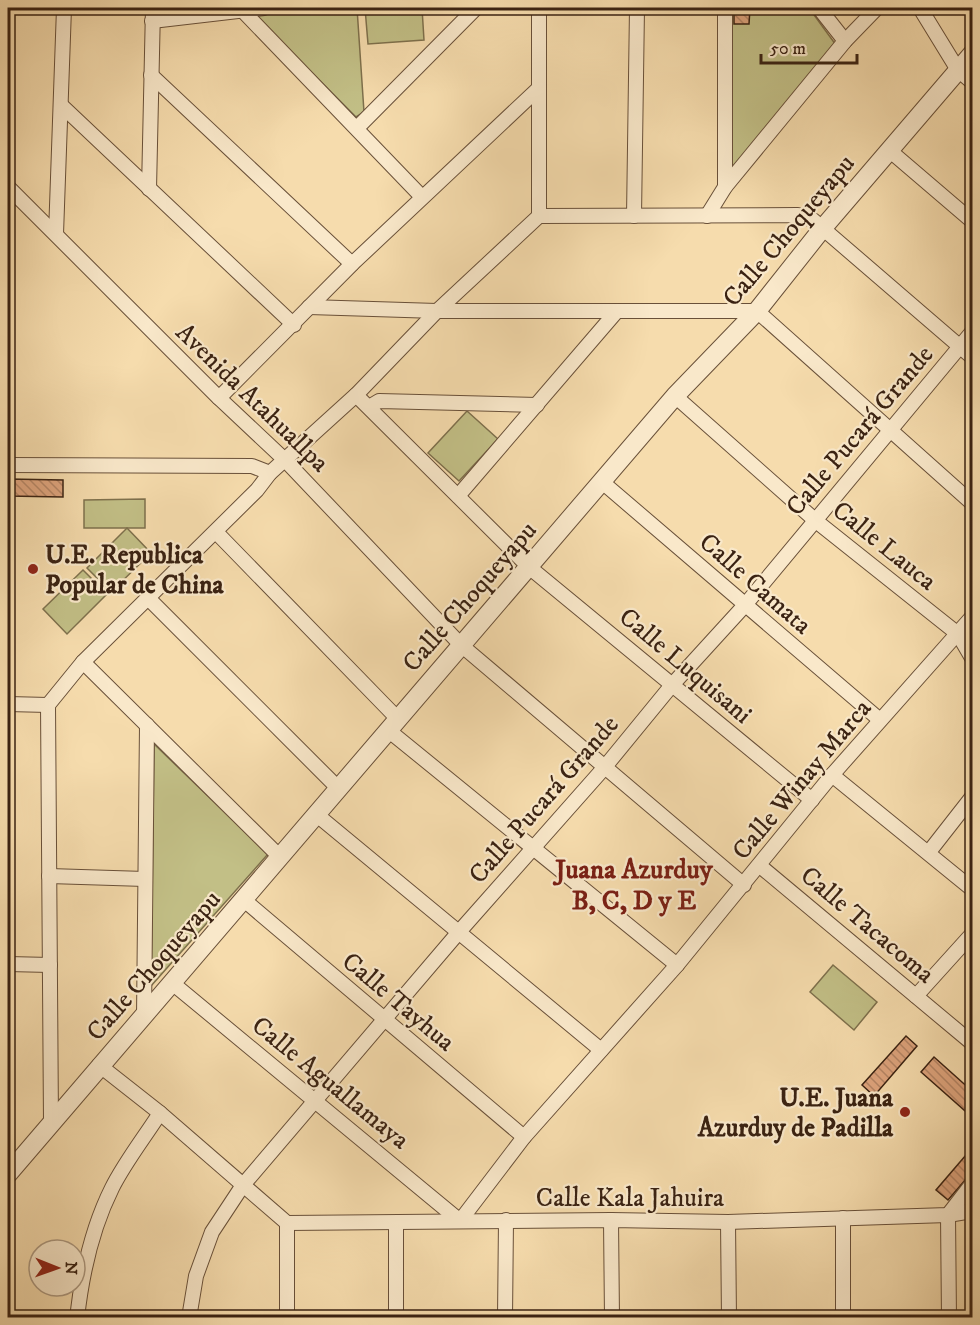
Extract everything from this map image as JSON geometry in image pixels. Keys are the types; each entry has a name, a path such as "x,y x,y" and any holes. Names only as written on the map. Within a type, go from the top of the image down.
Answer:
{"street":[{"path":"56,234 64,8"},
{"path":"149,189 153,14 264,8"},
{"path":"357,128 476,8"},
{"path":"539,8 539,216"},
{"path":"634,216 637,8"},
{"path":"724,8 725,187"},
{"path":"819,8 845,41"},
{"path":"707,216 725,187 845,41 876,8"},
{"path":"921,8 958,70 972,82"},
{"path":"241,9 422,197"},
{"name":"Calle Choqueyapu","path":"8,1174 99,1065 144,1017 171,982 530,567 601,481 675,396 757,311 822,229 972,54"},
{"path":"151,75 352,264"},
{"path":"219,398 294,325 352,264 539,88"},
{"path":"62,106 294,325"},
{"path":"889,150 972,221"},
{"name":"Avenida Atahuallpa","path":"8,187 219,398 285,460 461,645"},
{"path":"51,1122 48,705 83,662 216,532 257,490 270,473 356,395 437,311 539,216 798,215 813,220 972,357"},
{"path":"309,307 437,311 757,311 972,503"},
{"path":"458,496 617,311"},
{"name":"Calle Pucará Grande","path":"189,1317 196,1276 212,1232 243,1185 458,933 604,768 672,685 745,605 972,332"},
{"name":"Calle Luquisani","path":"356,395 530,567 812,800"},
{"name":"Calle Lauca","path":"675,396 816,521 958,634"},
{"path":"369,407 379,401 537,405"},
{"path":"8,465 252,466 270,473"},
{"name":"Calle Camata","path":"601,481 880,720"},
{"path":"216,532 393,724 533,848 677,965"},
{"path":"149,599 339,789"},
{"name":"Calle Winay Marca","path":"460,1221 524,1137 677,965 832,775 972,617"},
{"path":"958,634 972,658"},
{"path":"461,645 744,885"},
{"path":"83,662 280,857"},
{"path":"8,704 48,705"},
{"path":"144,1017 147,725"},
{"path":"832,775 972,889"},
{"path":"929,852 972,797"},
{"path":"317,815 601,1050"},
{"name":"Calle Tacacoma","path":"760,866 972,1043"},
{"path":"49,876 145,879"},
{"name":"Calle Tayhua","path":"244,900 524,1137"},
{"path":"916,996 972,934"},
{"path":"8,964 50,965"},
{"name":"Calle Aguallamaya","path":"171,982 317,1100 460,1221"},
{"path":"99,1065 160,1113 287,1223 287,1317"},
{"path":"76,1317 81,1280 112,1186 160,1113"},
{"path":"949,1317 948,1215 972,1186"},
{"name":"Calle Kala Jahuira","path":"287,1223 611,1220 728,1222 948,1215 972,1211"},
{"path":"843,1218 843,1317"},
{"path":"611,1220 612,1317"},
{"path":"504,1317 506,1221"},
{"path":"728,1222 729,1317"},
{"path":"396,1223 396,1317"}],"shaded area":[{"path":"357,8 364,112 356,117 257,18 259,13"},
{"path":"365,8 422,8 424,40 368,44"},
{"path":"729,8 809,8 836,45 731,169"},
{"path":"467,411 498,439 459,481 428,453"},
{"path":"145,499 145,528 84,528 84,500"},
{"path":"127,528 151,553 111,592 87,568"},
{"path":"83,570 107,594 67,634 43,609"},
{"path":"154,744 268,854 151,986"},
{"path":"833,965 877,1002 854,1030 810,992"}],"building":[{"path":"734,8 750,8 749,24 734,24"},
{"path":"8,479 63,480 63,497 8,496"},
{"path":"906,1036 917,1046 874,1096 862,1085"},
{"path":"934,1057 972,1091 972,1117 921,1072"},
{"path":"972,1148 972,1172 948,1200 936,1190"}],"place":[{"name":"U.E. Republica Popular de China","path":"33,569"},
{"name":"U.E. Juana Azurduy de Padilla","path":"905,1112"}],"district":[{"name":"Juana Azurduy B, C, D y E","path":"634,884"}]}
